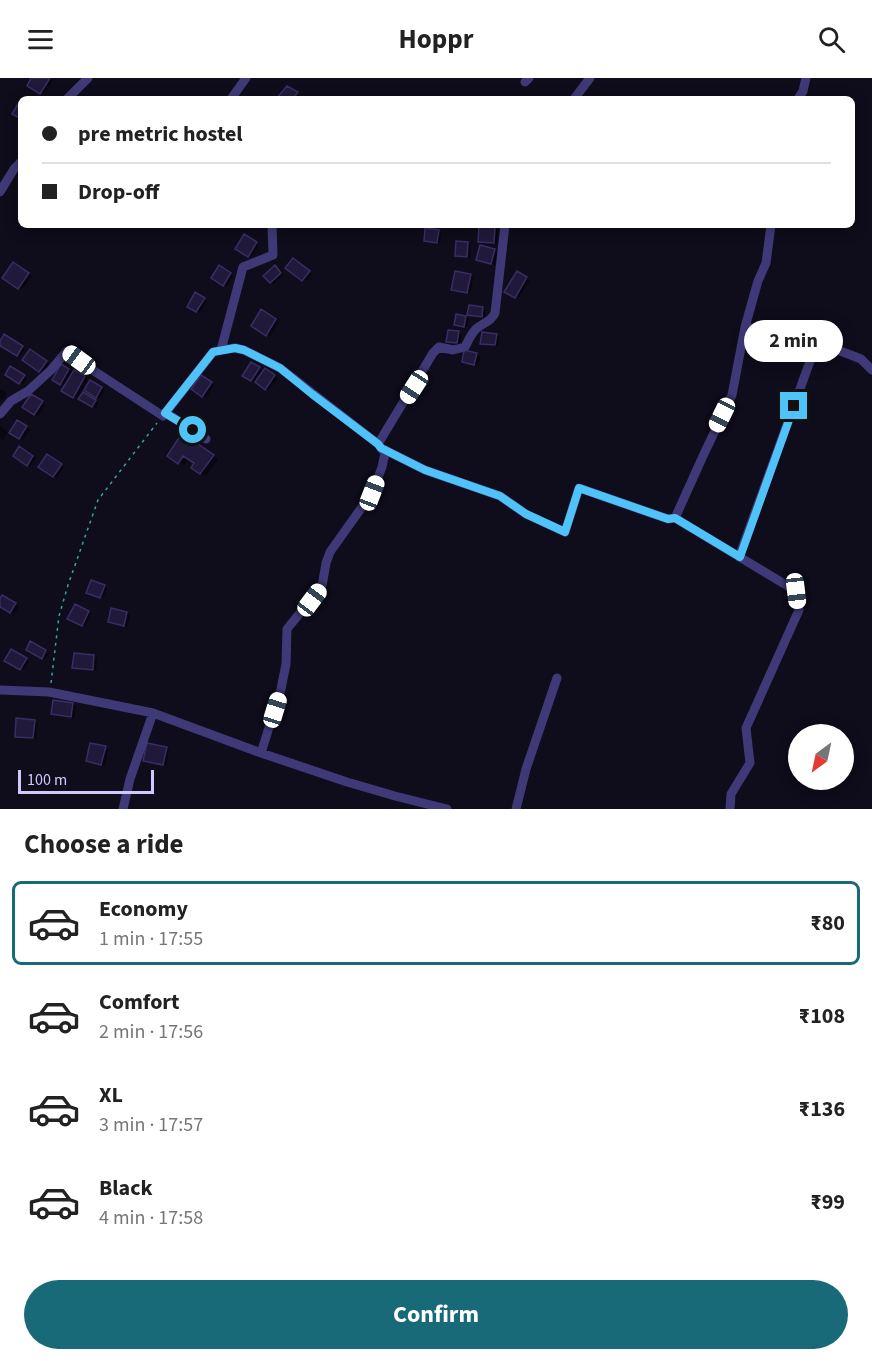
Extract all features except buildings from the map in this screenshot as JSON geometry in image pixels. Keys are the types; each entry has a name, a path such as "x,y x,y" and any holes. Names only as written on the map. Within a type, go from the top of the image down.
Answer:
{"street":[{"path":"70,96 88,78"},
{"path":"233,96 246,78"},
{"path":"576,96 590,78"},
{"path":"800,96 806,78"},
{"path":"0,192 18,165"},
{"path":"221,350 243,267 273,255 272,228"},
{"path":"380,446 433,353 439,347 453,350 465,347 471,334 493,317 505,228"},
{"path":"675,518 732,394 745,327 758,281 766,263 771,228"},
{"path":"745,327 817,342 861,359 872,370"},
{"path":"740,557 817,342"},
{"path":"164,414 213,352 235,348 244,350 280,368 380,446 425,470 500,496 526,514 565,532 579,488 668,519 675,518 796,591 799,610 746,728 750,763 731,794 730,809"},
{"path":"0,414 11,401 28,391 51,370 67,351 91,369 206,439"},
{"path":"261,753 281,689 286,664 287,629 322,586 330,552 372,493 385,453 380,446"},
{"path":"516,809 526,769 556,678"},
{"path":"0,690 49,692 153,713 261,753 395,796 447,809"},
{"path":"123,809 130,779 153,713"}],"path":[{"path":"49,692 59,616 98,500 164,414"}],"route":[{"path":"193,430 165,413 213,352 235,348 244,350 280,368 381,448 425,470 500,496 526,514 565,532 579,488 668,519 675,518 740,557 794,406"}]}
